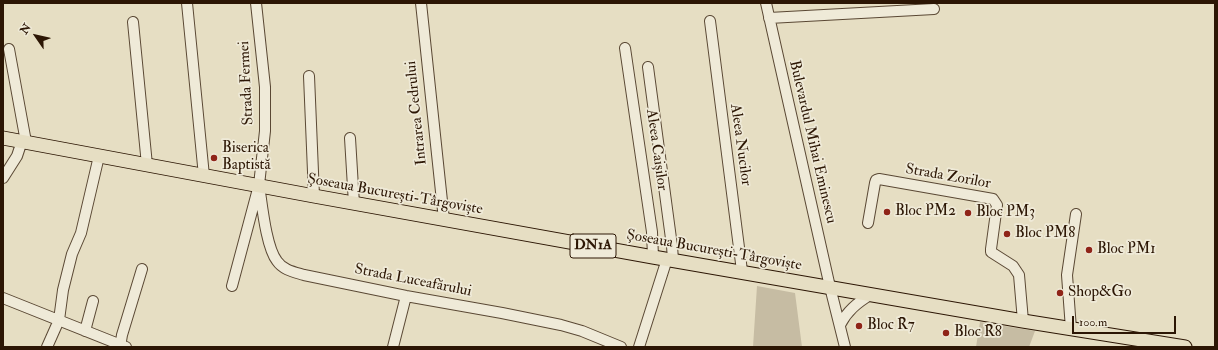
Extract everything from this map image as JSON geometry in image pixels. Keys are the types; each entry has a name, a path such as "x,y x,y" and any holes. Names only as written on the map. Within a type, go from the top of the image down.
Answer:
{"main road":[{"name":"Șoseaua București-Târgoviște","path":"3,138 354,204 653,257 1023,321 1185,347"}],"street":[{"path":"187,3 204,176"},
{"name":"Strada Fermei","path":"256,3 263,57 266,112 259,185"},
{"name":"Intrarea Cedrului","path":"421,3 444,220"},
{"name":"Bulevardul Mihai Eminescu","path":"766,3 845,347"},
{"path":"769,18 934,9"},
{"path":"133,22 148,165"},
{"name":"Aleea Nucilor","path":"710,22 742,272"},
{"name":"Aleea Caișilor","path":"625,48 652,232 653,257"},
{"path":"3,178 24,142 9,49"},
{"path":"639,347 670,260 672,246 648,67"},
{"path":"309,76 314,196"},
{"path":"350,138 354,204"},
{"path":"47,347 59,320 63,290 72,254 81,233 99,156"},
{"name":"Strada Zorilor","path":"868,222 875,183 876,180 880,179 993,199 997,205 991,249 992,252 1012,266 1019,275 1023,321"},
{"path":"232,286 259,185"},
{"name":"Strada Luceafărului","path":"259,185 270,248 277,262 293,272 406,296 566,326 621,347"},
{"path":"1071,329 1067,275 1076,214"},
{"path":"3,298 122,346 122,335 142,269"},
{"path":"840,325 848,311 854,305 870,295"},
{"path":"393,347 406,296"},
{"path":"85,331 93,301"}],"shaded area":[{"path":"757,286 795,293 802,347 753,347"},
{"path":"980,322 1035,331 1029,347 976,347"}],"place":[{"name":"Biserica Baptistă","path":"214,158"},
{"name":"Bloc PM2","path":"887,212"},
{"name":"Bloc PM3","path":"968,213"},
{"name":"Bloc PM8","path":"1007,234"},
{"name":"Bloc PM1","path":"1089,250"},
{"name":"Shop&Go","path":"1060,293"},
{"name":"Bloc R7","path":"859,326"},
{"name":"Bloc R8","path":"946,333"}]}
